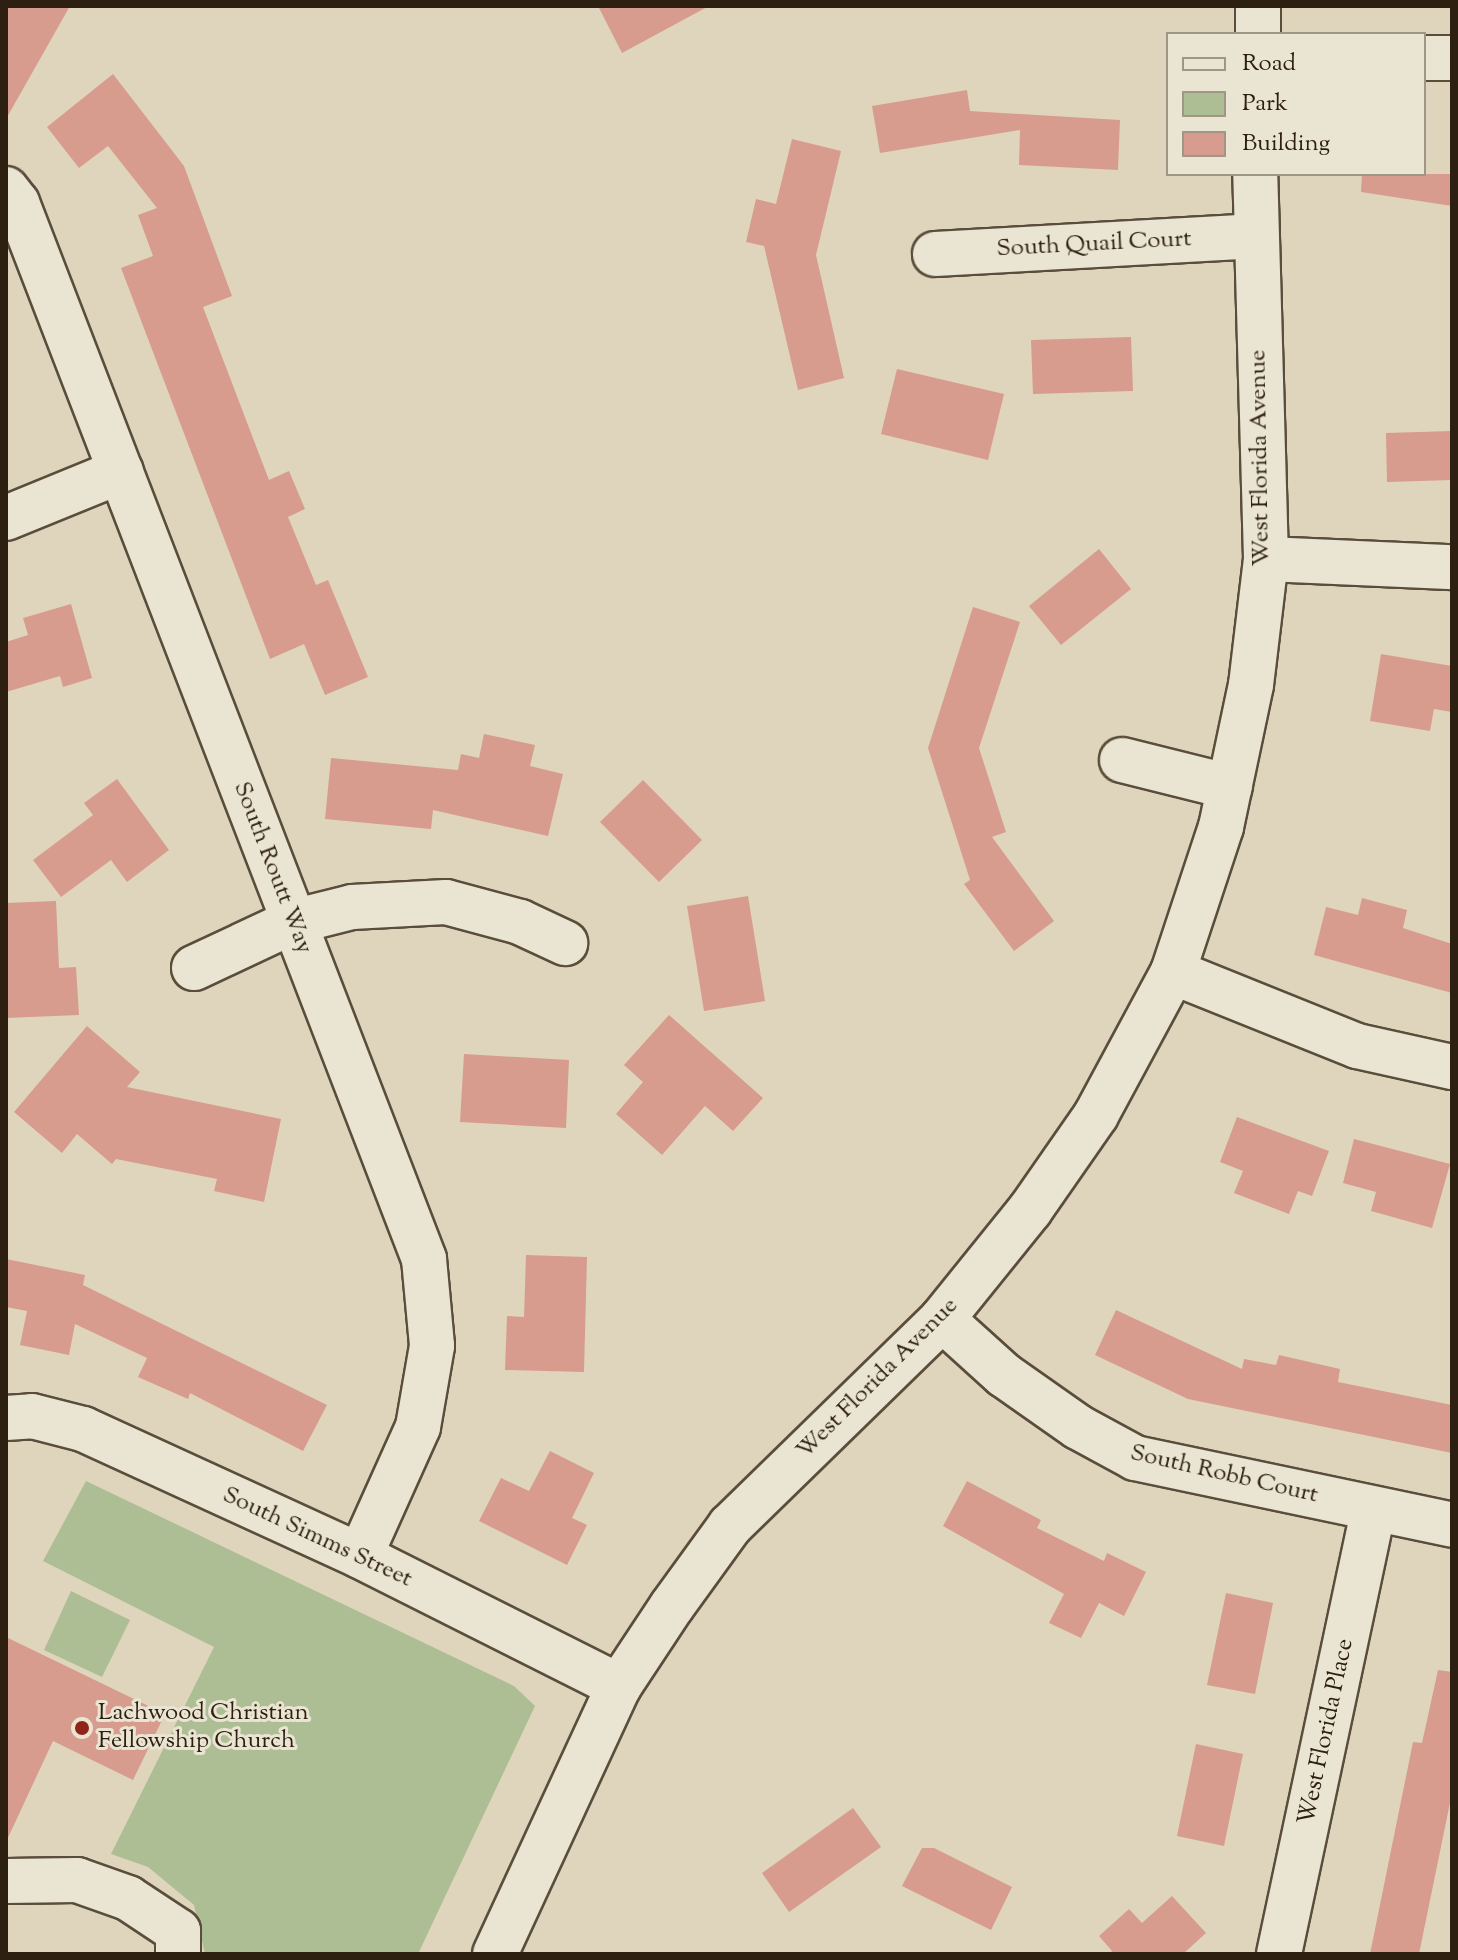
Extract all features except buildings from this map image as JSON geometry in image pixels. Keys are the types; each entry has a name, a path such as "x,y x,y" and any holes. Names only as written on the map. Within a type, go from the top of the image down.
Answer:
{"street":[{"path":"1258,6 1258,32"},
{"path":"1426,58 1452,58"},
{"name":"West Florida Avenue","path":"495,1954 619,1686 730,1526 942,1319 1030,1210 1096,1115 1173,972 1230,787 1251,685 1266,559 1253,236 1255,176"},
{"name":"South Routt Way","path":"6,189 17,203 424,1259 432,1346 418,1427 360,1556"},
{"name":"South Quail Court","path":"935,254 1253,236"},
{"path":"6,518 121,471"},
{"path":"1266,559 1452,567"},
{"path":"1122,760 1230,787"},
{"path":"194,968 292,922 352,907 446,902 520,922 565,943"},
{"path":"1173,972 1357,1046 1452,1067"},
{"name":"South Robb Court","path":"942,1319 1004,1375 1078,1427 1135,1458 1452,1525"},
{"name":"South Simms Street","path":"6,1418 32,1416 83,1429 360,1556 619,1686"},
{"name":"West Florida Place","path":"1279,1954 1373,1510"},
{"path":"6,1881 77,1880 128,1898 178,1931 178,1954"}],"green space":[{"path":"86,1481 514,1686 535,1706 418,1954 205,1954 194,1905 148,1867 111,1854 214,1647 43,1561"},
{"path":"71,1591 130,1620 102,1677 44,1650"}],"place":[{"name":"Lachwood Christian Fellowship Church","path":"82,1728"}]}
